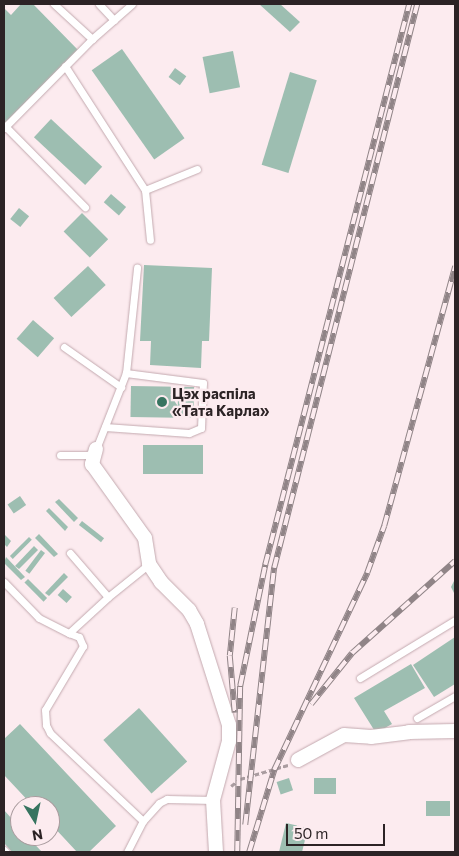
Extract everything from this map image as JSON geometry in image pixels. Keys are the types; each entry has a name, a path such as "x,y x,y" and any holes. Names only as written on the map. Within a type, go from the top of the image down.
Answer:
{"street":[{"path":"95,454 92,464 102,481 121,501 145,538 149,564 189,610 197,624 229,725 229,741 213,800 216,852"},
{"path":"298,760 344,735 371,737 409,732 455,731"}],"lane":[{"path":"54,4 92,39"},
{"path":"99,4 114,20"},
{"path":"85,207 4,127 92,39 132,4"},
{"path":"65,66 146,190 150,240"},
{"path":"146,190 197,169"},
{"path":"60,455 95,454 126,373 138,268"},
{"path":"64,347 121,387"},
{"path":"105,427 189,433 201,428 203,382 126,373"},
{"path":"70,553 108,597"},
{"path":"70,633 108,597 149,564"},
{"path":"4,582 39,618 79,637 83,646 45,710 46,725 50,733 143,821"},
{"path":"360,678 455,620"},
{"path":"417,718 455,696"},
{"path":"127,852 143,821 158,803 167,799 213,800"}],"path":[{"path":"213,800 240,779 274,770 298,760"}],"building":[{"path":"21,4 33,4 78,50 4,126 4,8 11,15"},
{"path":"259,4 280,4 300,22 290,32"},
{"path":"122,49 185,138 154,160 92,70"},
{"path":"233,51 240,87 210,93 203,57"},
{"path":"175,68 186,76 180,85 169,77"},
{"path":"290,72 317,80 288,173 262,165"},
{"path":"51,119 102,167 85,185 34,137"},
{"path":"111,194 126,207 119,215 104,202"},
{"path":"19,208 29,216 20,227 10,219"},
{"path":"82,213 108,239 90,258 64,231"},
{"path":"144,265 212,268 209,341 202,341 201,368 150,365 151,341 140,341"},
{"path":"88,266 106,285 71,317 54,298"},
{"path":"33,320 54,338 38,357 17,339"},
{"name":"Цэх распіла «Тата Карла»","path":"131,386 194,387 193,418 130,417"},
{"path":"143,445 203,445 203,474 143,474"},
{"path":"20,496 26,505 14,514 8,504"},
{"path":"59,499 78,518 74,522 55,502"},
{"path":"49,508 68,527 65,531 46,511"},
{"path":"82,521 104,538 101,542 79,525"},
{"path":"4,534 11,541 7,547 4,544"},
{"path":"39,534 58,554 54,557 35,538"},
{"path":"29,537 32,540 13,559 10,556"},
{"path":"34,546 38,550 19,569 15,566"},
{"path":"41,550 45,553 29,574 25,571"},
{"path":"6,557 25,577 21,580 4,563"},
{"path":"64,573 68,577 49,596 45,593"},
{"path":"28,579 47,598 44,602 24,583"},
{"path":"455,579 455,595 451,587"},
{"path":"63,589 72,597 67,603 58,595"},
{"path":"455,637 455,684 434,697 413,665"},
{"path":"411,664 425,688 384,711 392,724 376,733 354,698"},
{"path":"139,708 187,762 152,794 103,740"},
{"path":"20,724 116,826 89,852 77,852 60,834 60,796 24,796 4,775 4,739"},
{"path":"289,778 293,790 281,794 277,782"},
{"path":"314,778 336,778 336,794 314,794"},
{"path":"426,801 450,801 450,816 426,816"},
{"path":"4,810 10,817 10,846 36,846 42,852 12,852 4,843"},
{"path":"286,823 308,828 302,852 279,852"}],"railway":[{"path":"237,852 240,686 265,565 409,4"},
{"path":"245,825 274,568 417,4"},
{"path":"249,852 274,770 367,573 384,526 455,267"},
{"path":"311,704 352,653 455,561"},
{"path":"235,608 230,656 235,713"}],"place":[{"name":"Цэх распіла «Тата Карла»","path":"162,402"}]}
